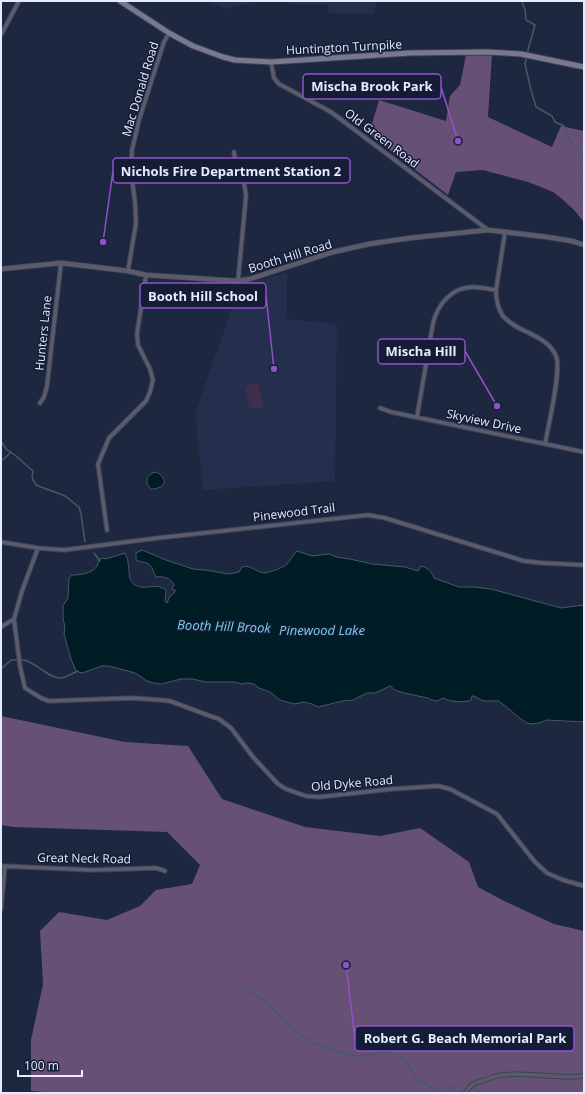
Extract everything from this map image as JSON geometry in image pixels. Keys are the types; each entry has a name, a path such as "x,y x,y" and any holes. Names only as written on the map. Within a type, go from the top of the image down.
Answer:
{"main road":[{"name":"Huntington Turnpike","path":"120,1 169,33 193,46 223,58 271,62 440,52 487,52 534,56 584,67"}],"street":[{"path":"1,35 19,1"},
{"name":"Mac Donald Road","path":"128,271 136,223 136,202 131,171 132,150 139,120 164,42 169,33"},
{"name":"Old Green Road","path":"271,62 274,78 279,84 331,112 488,230"},
{"path":"234,152 234,157 241,171 246,196 238,281"},
{"name":"Booth Hill Road","path":"1,268 60,263 128,271 146,275 238,281 250,279 333,252 410,238 488,230 547,237 572,241 584,245"},
{"path":"505,232 496,290 496,299 502,315 515,326 547,344 557,356 557,377 545,444"},
{"name":"Hunters Lane","path":"40,403 44,397 47,386 60,263"},
{"path":"107,530 98,464 109,438 146,401 153,380 144,355 138,345 137,334 146,275"},
{"path":"417,417 433,323 441,304 446,298 464,288 472,287 496,290"},
{"name":"Skyview Drive","path":"380,408 391,412 584,452"},
{"name":"Pinewood Trail","path":"1,542 38,548 64,550 368,515 385,518 524,561 584,566"},
{"path":"1,627 14,620 22,591 38,548"},
{"name":"Old Dyke Road","path":"14,620 20,666 25,688 41,698 49,701 132,698 170,701 219,719 231,728 253,757 271,777 286,789 300,795 319,797 392,789 438,786 450,789 497,814 535,862 547,873 563,880 584,886"},
{"path":"1,909 3,866"},
{"name":"Great Neck Road","path":"3,866 94,870 156,868 165,871"},
{"path":"464,1093 472,1085 478,1082 500,1076 516,1074 569,1077 584,1076"}],"shaded area":[{"path":"208,1 261,1 225,9"},
{"path":"281,1 376,1 374,14 329,13 328,5 297,5"},
{"path":"492,54 488,117 552,147 561,126 584,131 584,222 574,210 553,192 528,182 483,170 456,172 448,195 369,134 379,100 446,121 450,96 460,85 466,55"},
{"path":"287,272 287,319 337,324 335,481 203,490 195,413 240,286"},
{"path":"258,382 264,407 256,409 249,407 245,387"},
{"path":"1,716 125,742 188,746 222,799 305,827 380,836 420,828 469,862 478,887 504,901 554,924 584,931 584,1093 57,1093 31,1091 31,1040 43,984 40,931 59,912 107,920 140,906 156,890 192,884 200,865 167,832 13,827 1,825"}],"water":[{"path":"156,472 163,477 164,483 161,487 151,489 147,484 147,478 152,473"},
{"name":"Pinewood Lake","path":"142,550 193,569 229,574 239,572 242,567 249,567 263,573 274,571 287,564 297,551 312,556 329,554 336,557 372,564 405,567 418,571 421,566 429,570 434,578 459,587 491,589 561,608 584,605 584,722 547,720 532,724 521,719 499,701 483,701 472,696 471,700 465,702 443,698 437,701 397,691 390,686 375,693 367,693 351,701 347,700 318,707 304,702 294,704 280,700 270,692 259,688 254,684 242,684 235,682 205,682 193,679 181,679 161,684 147,681 135,673 109,666 102,666 82,673 76,671 64,634 65,627 63,606 68,598 69,578 72,575 92,571 97,566 99,560 103,558 106,559 125,553 132,583 139,587 155,586 166,590 165,601 167,603 170,596 175,592 175,590 172,589 174,585 166,578 156,577 152,567 149,564 136,560 136,553"}],"waterway":[{"path":"522,2 525,9 526,20 535,25 525,64 536,107 552,116 555,122 564,126 569,139 583,156 584,161"},
{"path":"584,165 584,173"},
{"path":"584,186 584,197"},
{"path":"1,441 6,449 33,471 32,478 36,485 65,496 79,507 85,542"},
{"path":"1,460 10,453"},
{"path":"94,553 100,561"},
{"name":"Booth Hill Brook","path":"1,669 11,660 24,660 51,676 60,678 78,671"},
{"path":"241,985 268,1004 303,1036 317,1045 353,1056 382,1052 395,1054"},
{"path":"398,1057 406,1061 415,1078 439,1093"},
{"path":"444,1093 460,1085"},
{"path":"474,1089 481,1093"}],"place":[{"name":"Mischa Brook Park","path":"458,141"},
{"name":"Nichols Fire Department Station 2","path":"103,242"},
{"name":"Booth Hill School","path":"274,369"},
{"name":"Mischa Hill","path":"497,406"},
{"name":"Robert G. Beach Memorial Park","path":"346,965"}]}
